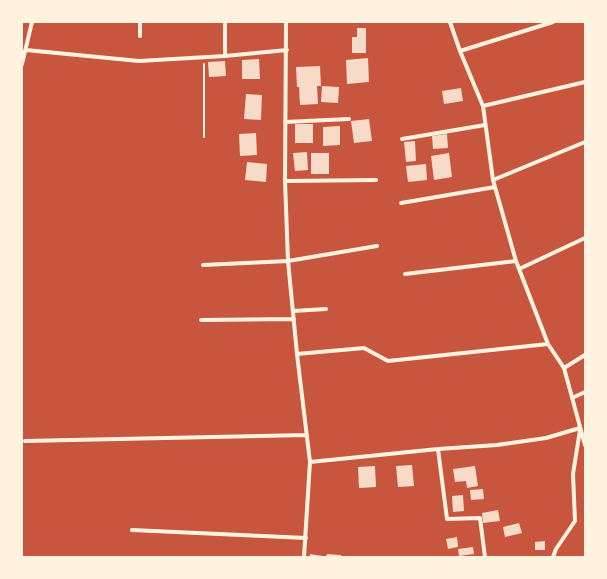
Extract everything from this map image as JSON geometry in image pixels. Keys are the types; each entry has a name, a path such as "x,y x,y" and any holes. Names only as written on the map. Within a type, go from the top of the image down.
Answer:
{"street":[{"path":"22,64 32,22"},
{"path":"140,22 140,36"},
{"path":"225,22 225,56"},
{"path":"286,22 285,181 288,261 310,462 304,557"},
{"path":"450,22 460,51 483,106 493,180 516,261 548,344 564,368 585,445"},
{"path":"460,51 553,22"},
{"path":"26,50 139,61 225,56 287,50"},
{"path":"483,106 585,82"},
{"path":"285,122 349,119"},
{"path":"402,139 485,125"},
{"path":"493,180 585,142"},
{"path":"285,181 376,180"},
{"path":"401,203 495,187"},
{"path":"519,269 585,238"},
{"path":"203,265 288,261 377,246"},
{"path":"404,274 516,261"},
{"path":"293,311 326,309"},
{"path":"201,320 294,319"},
{"path":"297,354 364,348 388,361 548,344"},
{"path":"564,368 585,356"},
{"path":"572,398 585,392"},
{"path":"310,462 546,438 580,428"},
{"path":"553,557 556,549 575,521 572,474 580,428"},
{"path":"25,441 306,435"},
{"path":"438,449 447,519 480,518 485,557"},
{"path":"132,530 306,538"}],"path":[{"path":"204,57 204,137"}],"building":[{"path":"357,28 366,28 366,53 352,53 352,37 357,37"},
{"path":"368,58 369,82 347,84 346,60"},
{"path":"259,59 260,79 242,79 242,60"},
{"path":"225,61 226,76 209,77 208,62"},
{"path":"320,66 321,86 317,86 318,104 300,105 296,67"},
{"path":"322,86 339,87 338,103 321,102"},
{"path":"461,88 463,101 444,104 442,91"},
{"path":"246,94 262,95 261,120 244,119"},
{"path":"369,119 372,141 354,143 351,121"},
{"path":"295,124 313,124 313,143 295,143"},
{"path":"340,126 340,145 323,146 323,127"},
{"path":"256,133 257,155 240,156 239,134"},
{"path":"447,134 448,148 433,149 432,136"},
{"path":"415,141 416,161 406,162 404,142"},
{"path":"307,152 308,170 295,171 293,153"},
{"path":"311,153 329,153 329,174 311,174"},
{"path":"449,153 452,177 434,180 431,156"},
{"path":"247,162 267,164 266,182 245,180"},
{"path":"426,164 427,180 408,182 406,166"},
{"path":"412,465 414,486 398,487 396,466"},
{"path":"375,466 376,487 359,488 358,467"},
{"path":"475,466 478,486 467,488 466,481 455,482 453,469"},
{"path":"483,489 484,499 471,500 470,490"},
{"path":"463,495 464,511 453,512 452,496"},
{"path":"498,510 500,521 483,523 482,513"},
{"path":"519,523 522,533 505,537 503,527"},
{"path":"457,537 458,547 448,549 446,539"},
{"path":"545,541 545,550 535,550 535,542"},
{"path":"473,547 474,554 459,556 458,549"},
{"path":"310,554 323,556 323,557 310,557"},
{"path":"327,554 341,555 341,557 326,557"}]}
